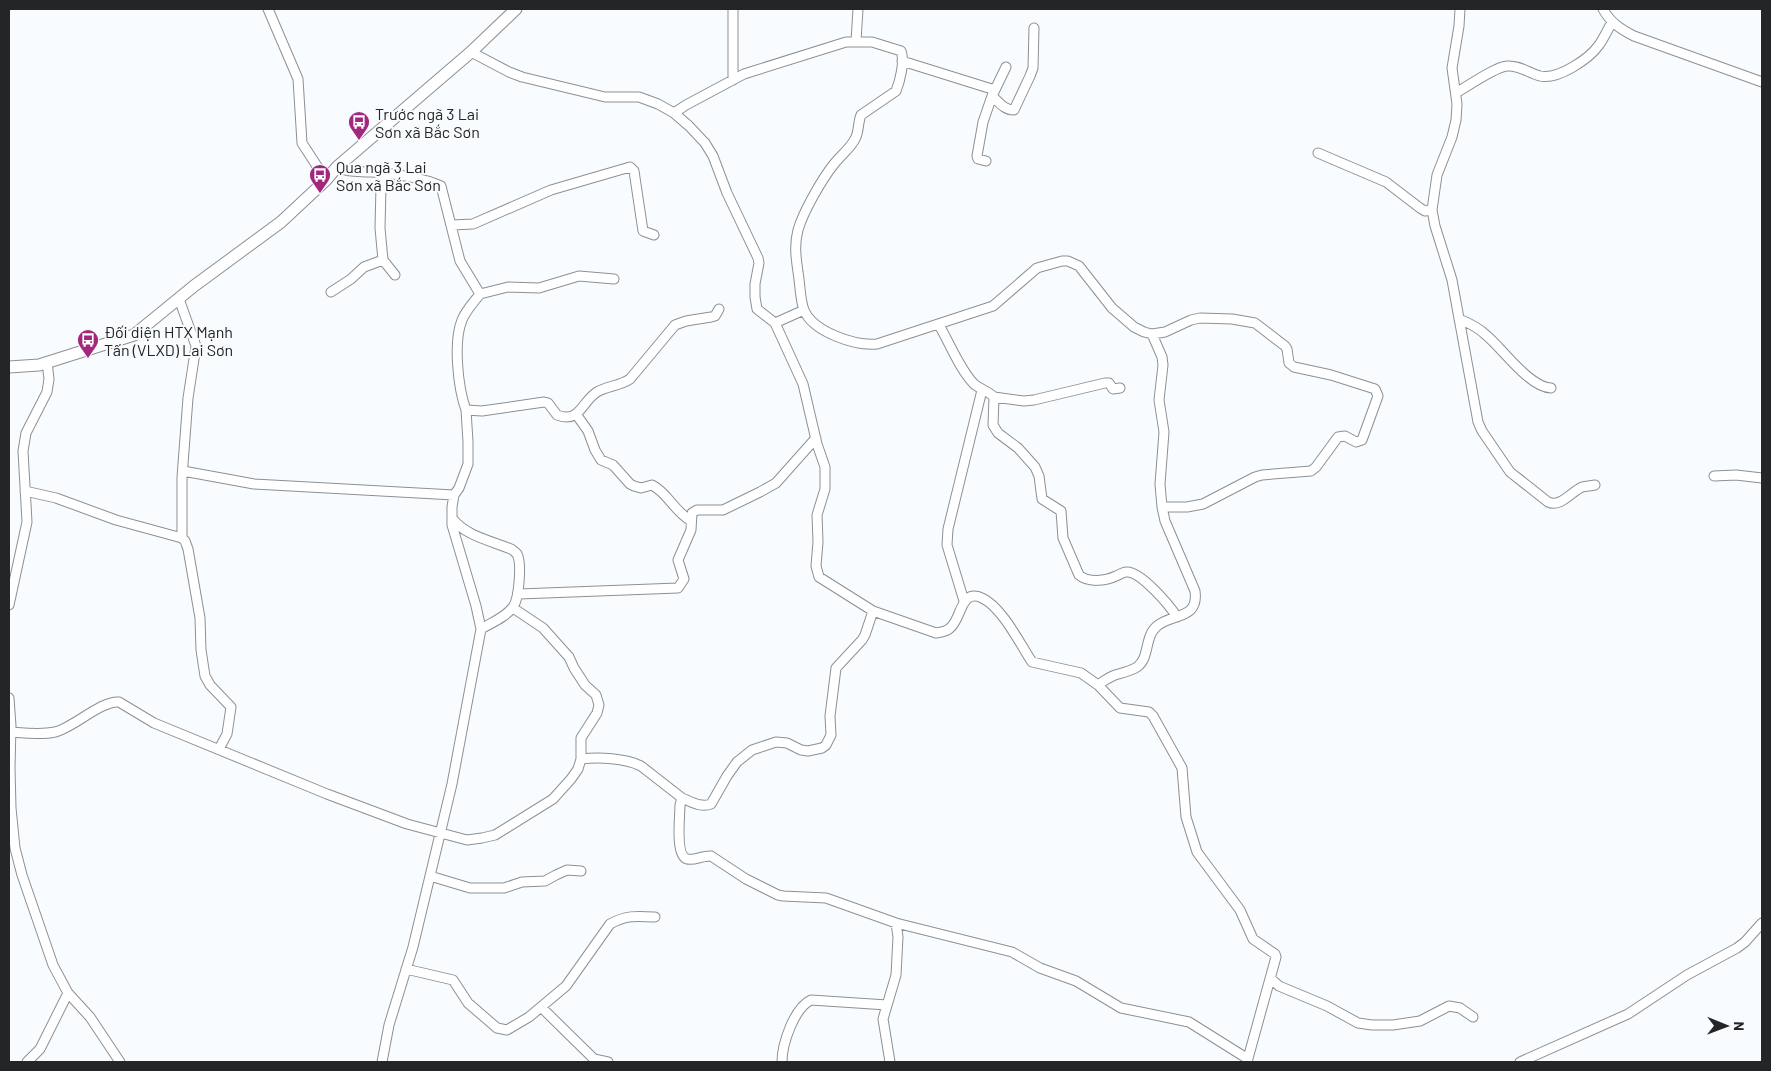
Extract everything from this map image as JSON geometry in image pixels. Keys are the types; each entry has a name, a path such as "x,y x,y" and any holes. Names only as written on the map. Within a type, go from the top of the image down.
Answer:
{"street":[{"path":"268,9 298,79 302,143 326,180"},
{"path":"9,367 39,365 134,335 281,222 326,180 337,167 470,52 516,9"},
{"path":"733,9 733,80"},
{"path":"856,41 858,9"},
{"path":"1460,9 1452,68 1457,104 1454,128 1437,175 1432,210 1437,233 1452,280 1478,422 1510,472 1536,494 1552,504 1558,503 1583,487 1595,485"},
{"path":"1604,9 1612,22 1634,36 1762,82"},
{"path":"1456,93 1501,67 1515,66 1540,76 1557,75 1566,71 1594,52 1600,45 1612,22"},
{"path":"902,61 993,93 1004,107 1008,110 1014,110 1033,68 1034,28"},
{"path":"674,113 686,104 744,74 846,42 872,42 901,51 902,61 896,91 861,115 857,136 833,165 802,220 795,242 804,310 814,322 842,339 867,345 877,344 939,325 993,306 1038,268 1068,261 1079,266 1116,312 1134,327 1152,334 1165,332 1200,318 1232,318 1251,322 1259,325 1284,346 1291,366 1331,375 1375,389 1378,396 1362,440 1356,442 1345,436 1338,437 1311,471 1255,476 1195,506 1162,507"},
{"path":"470,52 522,77 605,97 639,97 658,104 674,113 690,126 705,143 713,156 727,193 758,258 759,263 754,297 758,309 775,323 803,384 825,467 826,489 817,515 817,573 823,581 873,611 936,633 944,632 955,623 964,601 968,597 979,596 990,603 1009,626 1032,662 1081,673 1098,685 1120,708 1149,712 1153,716 1182,768 1186,817 1197,852 1240,910 1253,938 1275,954 1276,961 1248,1060 1189,1022 1121,1008 1076,981 1046,970 1012,952 896,923 826,898 778,895 746,879 711,856 689,860 684,858 680,849 680,805 682,798"},
{"path":"986,161 978,159 977,156 984,122 993,93 1006,67"},
{"path":"1318,153 1386,182 1420,208 1432,210"},
{"path":"337,167 348,172 383,173 441,186 452,226 456,251 480,294"},
{"path":"452,226 473,224 551,190 630,167 634,171 643,231 654,235"},
{"path":"383,173 380,197 383,260 394,275"},
{"path":"331,292 351,279 364,267 383,260"},
{"path":"382,1062 389,1025 406,969 441,833 481,629 452,525 454,495 459,488 468,464 466,410 462,399 459,376 459,336 462,319 480,294 514,286 539,288 579,276 614,279"},
{"path":"179,299 196,346 188,398 183,471 182,538"},
{"path":"466,410 482,410 544,402 548,403 557,415 569,417 576,414 596,392 630,379 675,325 715,316 719,309"},
{"path":"775,323 804,310"},
{"path":"1459,319 1476,326 1534,381 1545,388 1551,388"},
{"path":"939,325 966,374 982,390 994,397 1024,401 1104,383 1109,384 1113,389 1120,388"},
{"path":"1098,685 1113,676 1134,669 1139,665 1143,659 1152,632 1162,623 1188,613 1192,609 1196,598 1195,591 1165,521 1162,507 1160,484 1164,432 1159,400 1163,365 1162,357 1152,334"},
{"path":"9,605 10,593 27,522 23,451 26,434 47,392 49,378 47,362"},
{"path":"964,601 947,545 948,529 982,390"},
{"path":"994,397 993,425 998,434 1018,448 1038,471 1042,499 1061,511 1063,538 1079,575 1082,578 1093,580 1112,578 1126,572 1136,573 1166,602 1177,617"},
{"path":"576,414 588,431 601,460 613,465 634,486 640,488 652,485 660,489 676,510 691,521"},
{"path":"519,594 678,588 684,579 678,560 691,530 692,513 697,510 723,510 755,495 776,482 816,438"},
{"path":"183,471 254,484 454,495"},
{"path":"1714,476 1736,475 1762,478"},
{"path":"25,491 56,498 116,520 182,538 185,541 200,618 201,650 205,676 210,685 231,707 227,734 219,749"},
{"path":"452,518 458,526 468,532 512,549 517,554 519,560 519,594 513,608 481,629"},
{"path":"10,737 55,732 114,702 119,702 154,723 327,794 407,824 466,840 495,835 553,799 578,769 581,759 581,738 597,713 599,700 574,668 569,657 543,628 513,608"},
{"path":"581,759 591,758 634,763 641,766 682,798 705,806 711,804 737,762 752,750 776,742 787,742 801,750 808,751 822,748 831,736 830,716 836,668 862,640 873,611"},
{"path":"9,698 11,808 14,848 22,875 53,965 68,994 90,1017 120,1062"},
{"path":"430,876 470,888 497,889 522,882 545,881 567,870 581,871"},
{"path":"406,969 453,980 468,1003 497,1028 507,1030 529,1017 566,986 610,924 621,918 633,916 655,917"},
{"path":"1520,1062 1623,1017 1687,975 1746,942 1762,922"},
{"path":"890,1062 883,1019 896,975 898,937 896,923"},
{"path":"1271,979 1279,986 1326,1006 1358,1023 1393,1025 1420,1021 1449,1006 1460,1008 1473,1017"},
{"path":"27,1062 40,1049 68,994"},
{"path":"782,1062 785,1042 792,1025 806,1003 811,1000 887,1005"},
{"path":"541,1007 594,1060 608,1062"}],"place":[{"name":"Trước ngã 3 Lai Sơn xã Bắc Sơn","path":"359,141"},
{"name":"Qua ngã 3 Lai Sơn xã Bắc Sơn","path":"320,194"},
{"name":"Đối diện HTX Mạnh Tấn (VLXD) Lai Sơn","path":"88,359"}]}
